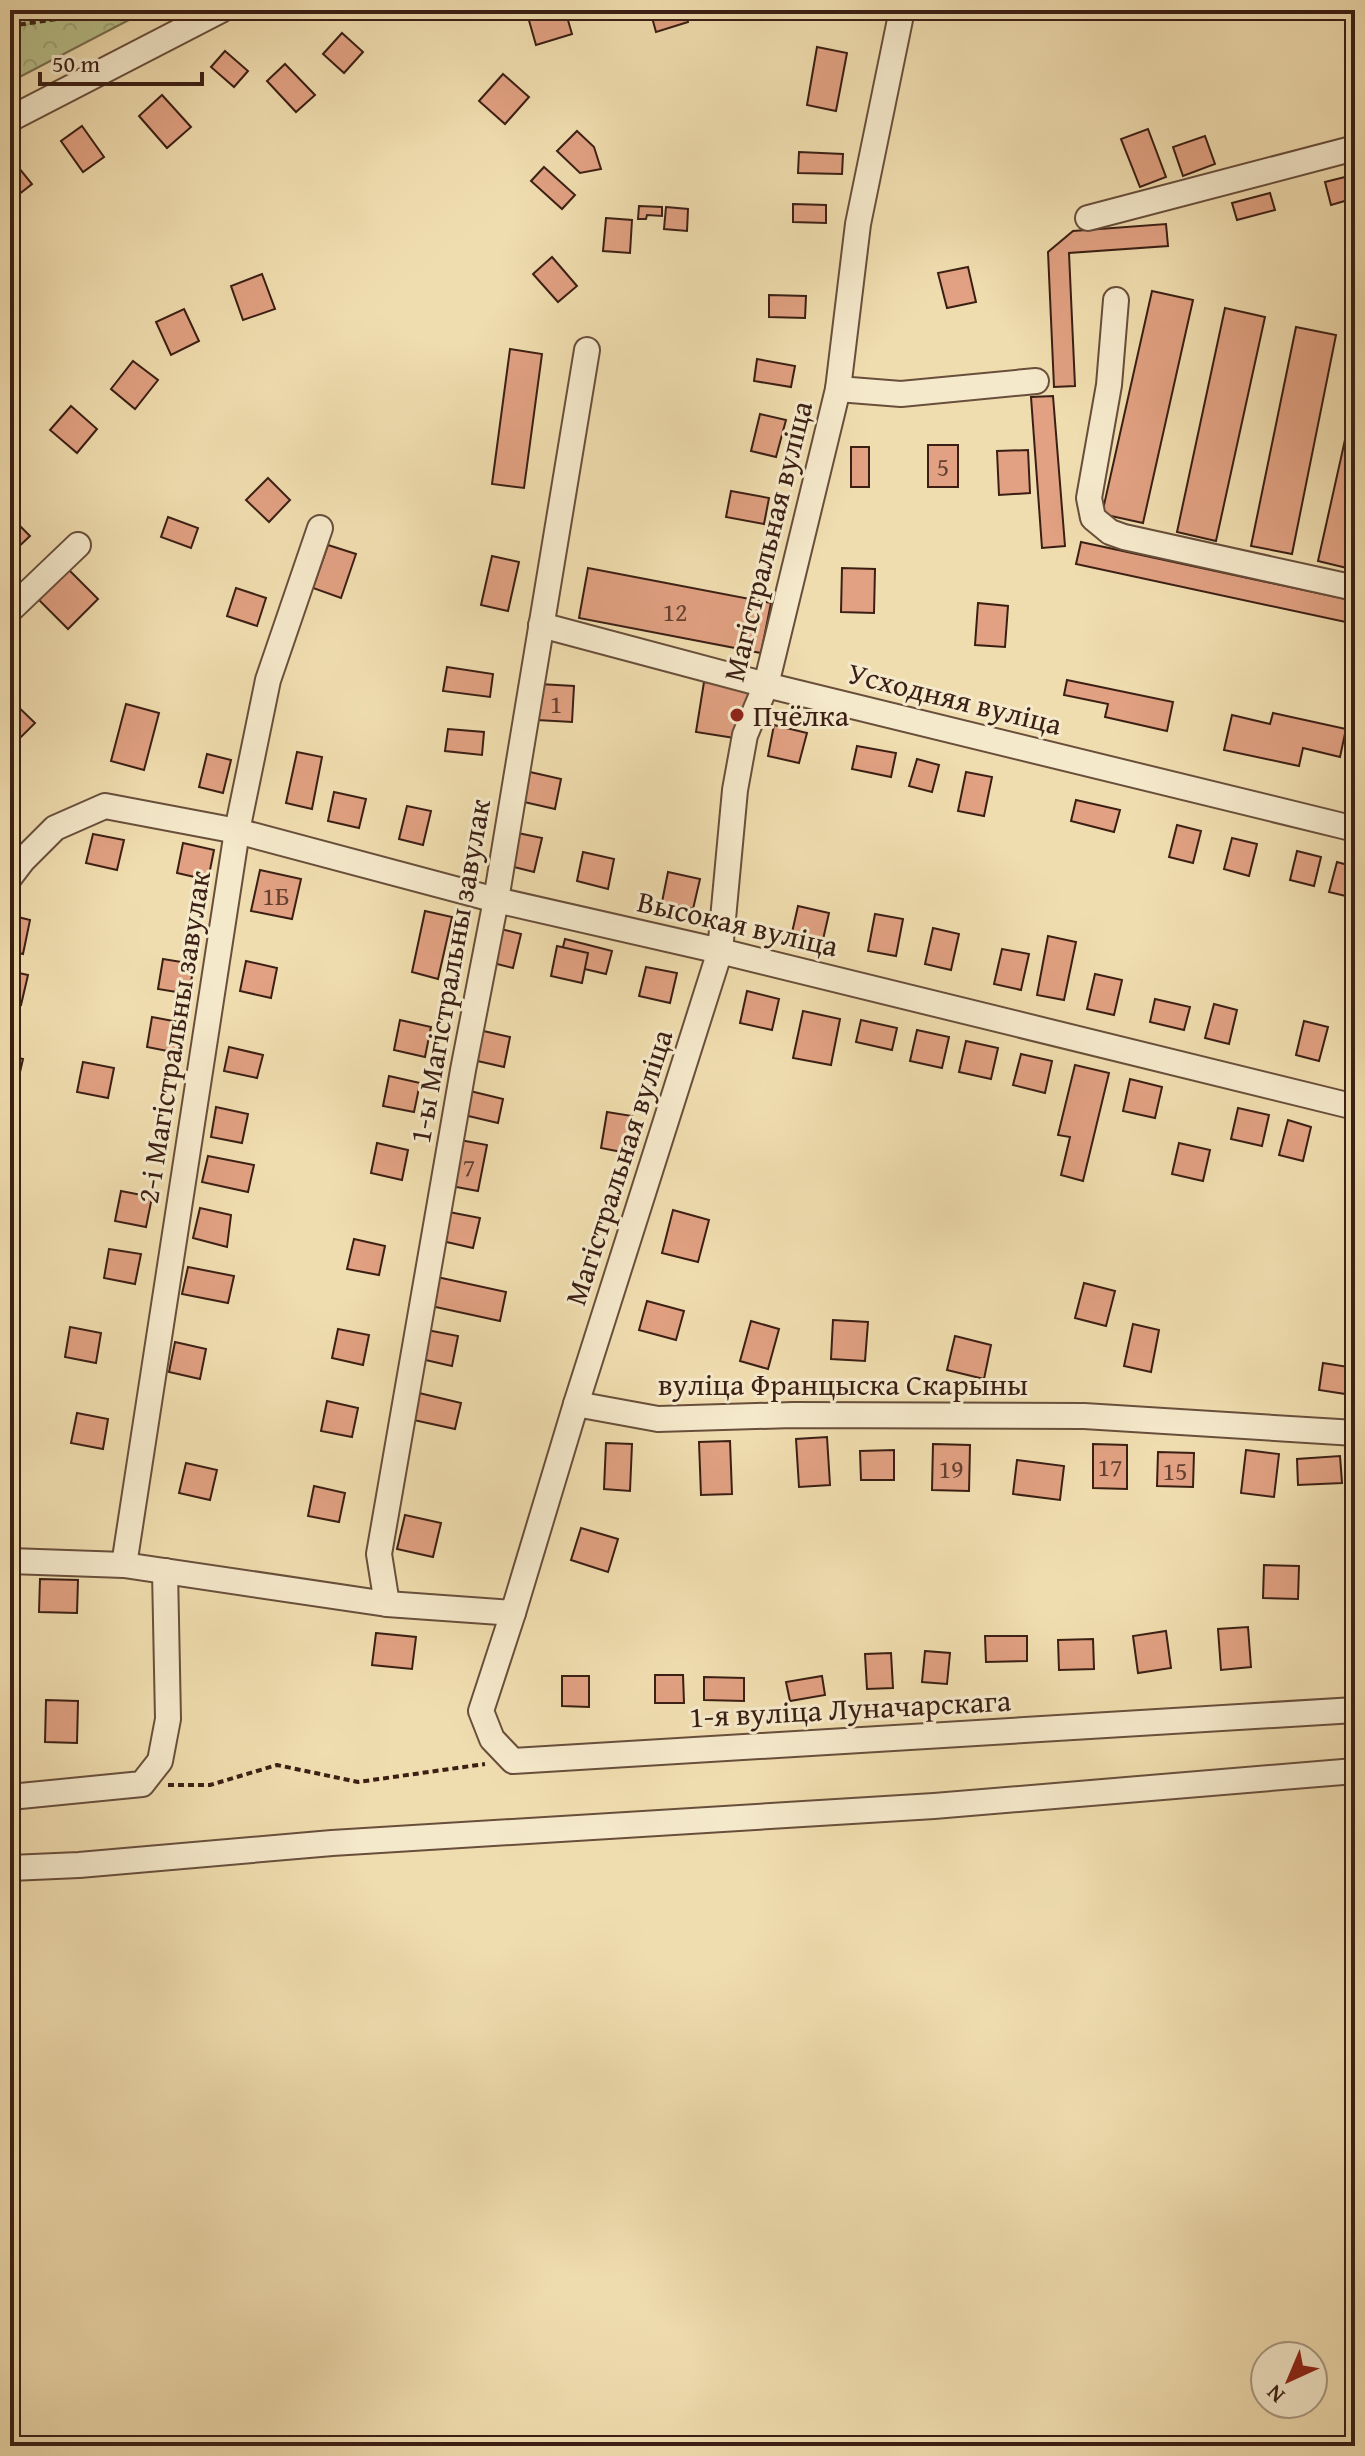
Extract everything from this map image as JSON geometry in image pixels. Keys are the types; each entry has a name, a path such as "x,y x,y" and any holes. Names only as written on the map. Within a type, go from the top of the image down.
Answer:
{"street":[{"path":"10,119 221,10"},
{"name":"Магістральная вуліца","path":"576,1404 720,951 735,790 745,735 766,685 838,389 858,224 902,10"},
{"path":"1088,218 1355,148"},
{"path":"1116,300 1109,385 1089,498 1093,518 1110,532 1124,537 1355,588"},
{"name":"1-ы Магістральны завулак","path":"387,1604 379,1554 463,1070 496,900 587,350"},
{"path":"838,389 901,394 1036,381"},
{"name":"2-і Магістральны завулак","path":"124,1565 237,831 268,680 320,528"},
{"path":"10,610 78,545"},
{"name":"Усходняя вуліца","path":"541,625 766,685 1355,829"},
{"name":"Высокая вуліца","path":"10,877 55,828 105,806 237,831 496,900 720,951 1355,1107"},
{"path":"513,1761 492,1739 481,1711 576,1404"},
{"name":"вуліца Францыска Скарыны","path":"576,1404 658,1419 793,1415 1084,1416 1355,1433"},
{"path":"10,1561 124,1565 387,1604 513,1613"},
{"path":"10,1797 142,1784 160,1761 168,1719 165,1571"},
{"name":"1-я вуліца Луначарскага","path":"513,1761 1355,1710"},
{"path":"10,1868 332,1843 934,1806 1355,1771"}],"path":[{"path":"10,26 118,10"},
{"path":"142,1784 210,1785 277,1765 358,1782 513,1761"}],"green space":[{"path":"10,10 148,10 10,82"}],"building":[{"path":"526,10 565,10 572,34 536,45"},
{"path":"650,10 685,10 688,22 656,32"},
{"path":"342,33 363,52 344,73 323,54"},
{"path":"817,47 847,53 836,111 807,105"},
{"path":"225,51 248,71 234,87 211,67"},
{"path":"285,64 315,95 296,112 267,81"},
{"path":"503,74 529,97 505,124 479,101"},
{"path":"162,95 191,127 167,148 139,116"},
{"path":"82,126 104,157 83,172 61,141"},
{"path":"1148,129 1166,177 1140,187 1121,139"},
{"path":"577,131 594,147 601,169 580,173 557,151"},
{"path":"1205,136 1215,164 1183,176 1173,147"},
{"path":"799,152 843,154 842,174 798,173"},
{"path":"10,157 32,184 13,199 10,196"},
{"path":"544,167 575,195 562,209 531,181"},
{"path":"1349,176 1355,198 1331,205 1325,182"},
{"path":"1270,193 1275,210 1237,220 1232,203"},
{"path":"793,204 826,205 826,223 793,222"},
{"path":"639,206 662,207 662,216 647,215 646,219 638,219"},
{"path":"666,207 688,209 687,231 664,229"},
{"path":"606,218 632,220 630,253 603,251"},
{"path":"1166,224 1168,246 1069,253 1075,386 1054,387 1048,252 1073,231"},
{"path":"552,257 577,286 558,302 533,274"},
{"path":"968,267 976,302 947,308 938,273"},
{"path":"262,274 275,309 243,320 231,286"},
{"path":"1152,291 1193,300 1143,523 1102,514"},
{"path":"769,295 806,296 805,318 769,317"},
{"path":"1225,308 1265,317 1216,541 1177,532"},
{"path":"184,309 199,341 171,355 156,322"},
{"path":"1296,327 1336,335 1292,554 1251,546"},
{"path":"510,349 542,354 524,488 492,484"},
{"path":"757,359 795,366 791,387 754,381"},
{"path":"133,361 158,380 135,409 111,389"},
{"path":"1355,395 1355,570 1318,561"},
{"path":"1053,396 1065,546 1042,548 1031,397"},
{"path":"71,406 97,429 77,453 50,430"},
{"path":"760,414 786,420 776,457 751,451"},
{"path":"928,445 958,445 958,487 928,487"},
{"path":"851,447 869,447 869,487 851,487"},
{"path":"1028,450 1030,493 999,495 997,451"},
{"path":"268,478 290,500 269,522 246,500"},
{"path":"731,491 769,498 764,524 726,517"},
{"path":"10,516 30,536 10,555"},
{"path":"168,517 198,528 191,548 161,537"},
{"path":"1081,542 1355,601 1355,624 1076,564"},
{"path":"328,545 356,554 341,598 313,588"},
{"path":"492,556 519,562 508,611 481,605"},
{"path":"588,568 771,603 761,653 579,618"},
{"path":"842,568 875,569 874,613 841,612"},
{"path":"69,570 98,599 68,629 39,600"},
{"path":"236,588 266,598 257,626 227,616"},
{"path":"978,603 1008,606 1005,647 975,645"},
{"path":"447,667 493,674 490,697 443,691"},
{"path":"1067,680 1173,702 1167,731 1105,717 1108,704 1064,695"},
{"path":"704,682 749,689 741,739 696,732"},
{"path":"539,684 574,686 572,722 537,720"},
{"path":"10,699 35,723 15,743 10,739"},
{"path":"126,704 159,713 144,770 111,761"},
{"path":"1273,713 1346,729 1340,757 1303,748 1299,766 1224,750 1232,715 1270,724"},
{"path":"774,725 807,733 799,763 768,756"},
{"path":"448,729 484,732 482,755 445,751"},
{"path":"857,746 896,753 891,777 852,769"},
{"path":"297,752 322,757 312,809 286,803"},
{"path":"207,754 231,760 223,793 199,787"},
{"path":"917,759 939,765 932,792 909,786"},
{"path":"530,772 561,779 555,809 524,802"},
{"path":"966,772 992,777 984,816 958,811"},
{"path":"334,792 366,799 359,828 328,821"},
{"path":"1076,800 1120,810 1114,832 1071,821"},
{"path":"407,806 431,811 423,845 399,839"},
{"path":"1177,825 1201,831 1193,863 1169,857"},
{"path":"518,833 542,838 534,872 510,866"},
{"path":"93,834 124,840 117,870 86,863"},
{"path":"1232,838 1257,844 1249,876 1224,869"},
{"path":"183,843 214,850 208,880 177,873"},
{"path":"1297,851 1321,857 1314,886 1290,880"},
{"path":"583,852 614,859 608,889 577,881"},
{"path":"1337,862 1355,867 1354,898 1329,892"},
{"path":"260,870 301,879 292,919 251,911"},
{"path":"668,872 700,879 693,909 662,902"},
{"path":"798,906 829,913 822,944 791,937"},
{"path":"425,911 452,917 438,979 412,972"},
{"path":"875,914 903,919 896,956 868,951"},
{"path":"10,915 30,920 23,954 10,951"},
{"path":"497,928 521,934 513,968 489,962"},
{"path":"933,928 959,934 951,970 925,964"},
{"path":"1048,936 1076,942 1064,1000 1037,995"},
{"path":"565,939 612,951 606,974 559,963"},
{"path":"557,946 588,953 582,983 551,976"},
{"path":"1002,949 1029,954 1021,990 994,984"},
{"path":"163,959 194,964 189,994 158,989"},
{"path":"246,961 277,968 271,998 240,991"},
{"path":"646,967 677,973 670,1003 639,996"},
{"path":"10,971 28,975 21,1005 10,1002"},
{"path":"1095,974 1122,980 1114,1015 1087,1009"},
{"path":"747,991 779,999 772,1030 740,1023"},
{"path":"1155,999 1190,1007 1184,1030 1150,1022"},
{"path":"1214,1004 1237,1010 1229,1044 1205,1038"},
{"path":"803,1011 840,1019 831,1065 793,1058"},
{"path":"152,1017 184,1023 178,1053 147,1047"},
{"path":"400,1020 431,1027 425,1057 394,1050"},
{"path":"861,1020 897,1028 892,1050 856,1042"},
{"path":"1304,1021 1328,1027 1319,1061 1296,1055"},
{"path":"479,1030 510,1037 504,1067 473,1060"},
{"path":"917,1030 949,1037 942,1068 910,1061"},
{"path":"966,1041 998,1048 991,1079 959,1072"},
{"path":"229,1047 263,1055 257,1078 224,1071"},
{"path":"1021,1054 1052,1061 1045,1093 1013,1085"},
{"path":"10,1056 23,1059 17,1085 10,1083"},
{"path":"83,1062 114,1068 108,1098 77,1092"},
{"path":"1075,1065 1109,1073 1083,1181 1061,1175 1070,1137 1058,1135"},
{"path":"389,1076 420,1083 414,1112 383,1106"},
{"path":"1130,1079 1162,1087 1155,1118 1123,1111"},
{"path":"470,1091 503,1099 498,1123 464,1115"},
{"path":"216,1107 248,1114 242,1143 211,1137"},
{"path":"1238,1108 1269,1115 1262,1146 1231,1139"},
{"path":"607,1112 632,1116 630,1125 641,1127 637,1149 628,1147 627,1153 601,1148"},
{"path":"1288,1120 1311,1127 1303,1161 1279,1155"},
{"path":"460,1140 487,1145 478,1191 451,1186"},
{"path":"377,1143 408,1150 402,1180 371,1173"},
{"path":"1179,1143 1210,1150 1203,1181 1172,1174"},
{"path":"1355,1148 1355,1179 1348,1177"},
{"path":"208,1156 254,1165 248,1192 202,1182"},
{"path":"121,1191 152,1197 146,1227 115,1221"},
{"path":"200,1208 231,1215 227,1247 193,1238"},
{"path":"673,1210 709,1220 698,1262 662,1253"},
{"path":"449,1212 480,1218 473,1248 442,1241"},
{"path":"354,1239 385,1246 379,1275 347,1269"},
{"path":"109,1249 141,1254 135,1284 104,1278"},
{"path":"188,1267 234,1276 228,1303 182,1294"},
{"path":"437,1277 506,1292 500,1321 431,1306"},
{"path":"1084,1283 1115,1291 1106,1326 1075,1318"},
{"path":"647,1301 684,1311 676,1340 639,1330"},
{"path":"833,1320 868,1322 865,1361 831,1359"},
{"path":"751,1321 779,1329 768,1369 740,1361"},
{"path":"1133,1324 1159,1330 1151,1372 1124,1366"},
{"path":"70,1327 101,1333 96,1363 65,1357"},
{"path":"338,1329 369,1335 363,1365 332,1358"},
{"path":"427,1330 458,1336 452,1366 421,1359"},
{"path":"955,1336 991,1345 984,1379 947,1370"},
{"path":"175,1342 206,1349 200,1379 169,1372"},
{"path":"1323,1363 1355,1368 1352,1395 1319,1390"},
{"path":"415,1392 461,1403 455,1429 409,1419"},
{"path":"327,1401 358,1408 352,1437 321,1431"},
{"path":"77,1413 108,1419 103,1449 71,1443"},
{"path":"827,1437 830,1485 799,1487 796,1439"},
{"path":"730,1441 732,1494 701,1495 699,1442"},
{"path":"606,1443 632,1444 630,1491 604,1489"},
{"path":"933,1444 970,1445 969,1491 932,1490"},
{"path":"1093,1444 1127,1445 1127,1489 1093,1488"},
{"path":"894,1450 894,1480 861,1480 860,1451"},
{"path":"1246,1450 1279,1454 1274,1497 1241,1493"},
{"path":"1158,1452 1194,1453 1193,1487 1157,1486"},
{"path":"1340,1456 1342,1483 1298,1485 1297,1459"},
{"path":"1017,1460 1064,1466 1060,1500 1013,1494"},
{"path":"186,1463 217,1470 210,1500 179,1493"},
{"path":"314,1486 345,1493 339,1522 308,1516"},
{"path":"405,1515 441,1523 433,1557 397,1549"},
{"path":"581,1528 618,1539 608,1572 571,1560"},
{"path":"1264,1565 1299,1566 1298,1599 1263,1598"},
{"path":"40,1579 78,1580 77,1613 39,1612"},
{"path":"1248,1627 1251,1667 1221,1670 1218,1629"},
{"path":"1166,1631 1171,1668 1138,1673 1133,1636"},
{"path":"376,1633 416,1637 412,1669 372,1665"},
{"path":"985,1636 1027,1636 1027,1661 986,1662"},
{"path":"1093,1639 1094,1669 1059,1670 1058,1640"},
{"path":"925,1651 950,1653 947,1684 922,1682"},
{"path":"891,1653 893,1688 867,1689 865,1654"},
{"path":"655,1675 683,1675 684,1703 655,1703"},
{"path":"562,1676 589,1676 589,1707 562,1706"},
{"path":"822,1676 825,1695 790,1701 786,1682"},
{"path":"704,1677 744,1678 744,1701 704,1700"},
{"path":"46,1700 78,1701 77,1743 45,1742"}],"place":[{"name":"Пчёлка","path":"737,715"}]}
